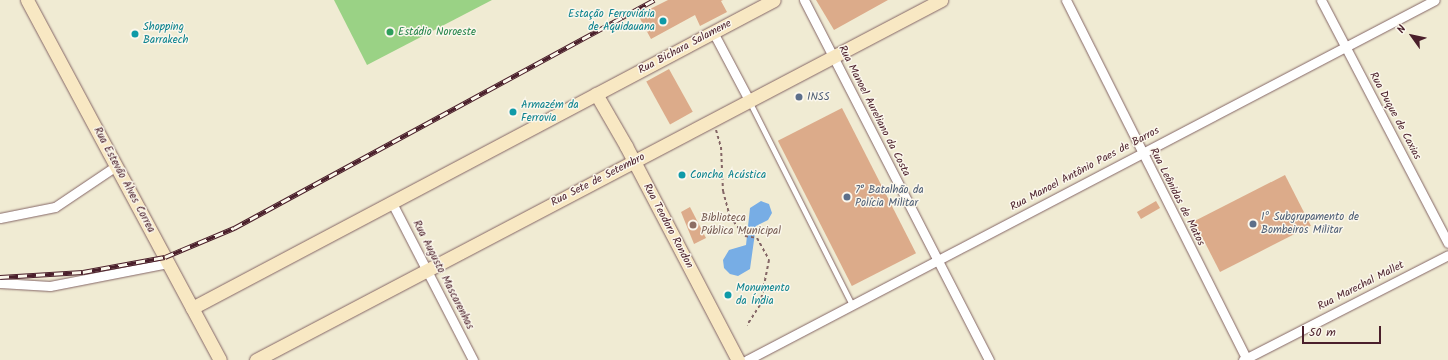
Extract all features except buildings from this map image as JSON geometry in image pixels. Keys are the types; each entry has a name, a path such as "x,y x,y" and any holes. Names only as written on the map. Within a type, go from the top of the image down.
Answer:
{"main road":[{"name":"Rua Estevão Alves Correa","path":"27,0 220,360"},
{"name":"Rua Bichara Salamene","path":"192,308 774,0"},
{"name":"Rua Sete de Setembro","path":"256,360 633,161 714,121 941,0"},
{"name":"Rua Teodoro Rondon","path":"596,94 738,360"}],"street":[{"name":"Rua Manoel Aureliano da Costa","path":"804,0 989,360"},
{"name":"Rua Leônidas de Matos","path":"1066,0 1245,359"},
{"name":"Rua Duque de Caxias","path":"1321,0 1448,243"},
{"name":"Rua Manoel Antônio Paes de Barros","path":"746,360 1435,0"},
{"path":"713,32 750,102"},
{"path":"0,218 55,207 116,166"},
{"name":"Rua Augusto Mascarenhas","path":"391,202 473,360"},
{"name":"Rua Marechal Mallet","path":"1245,359 1448,256"},
{"path":"0,283 50,286 168,263"}],"lane":[{"path":"750,102 852,304"}],"path":[{"path":"714,121 721,147 723,191 730,217 745,236 757,238 769,260 760,305 747,325"}],"green space":[{"name":"Estádio Noroeste","path":"334,0 492,0 367,65"}],"water":[{"path":"761,201 769,204 772,213 768,220 756,226 750,269 738,276 730,274 724,268 723,260 729,250 746,245 750,208"}],"railway":[{"path":"0,277 83,272 165,257 234,228 654,0"}],"place":[{"name":"Estação Ferroviária de Aquidauana","path":"663,21"},
{"name":"Estádio Noroeste","path":"390,32"},
{"name":"Shopping Barrakech","path":"135,34"},
{"name":"INSS","path":"799,97"},
{"name":"Armazém da Ferrovia","path":"513,112"},
{"name":"Concha Acústica","path":"682,175"},
{"name":"7° Batalhão da Polícia Militar","path":"847,197"},
{"name":"1º Subgrupamento de Bombeiros Militar","path":"1253,224"},
{"name":"Biblioteca Pública Municipal","path":"693,225"},
{"name":"Monumento da Índia","path":"728,295"}]}
